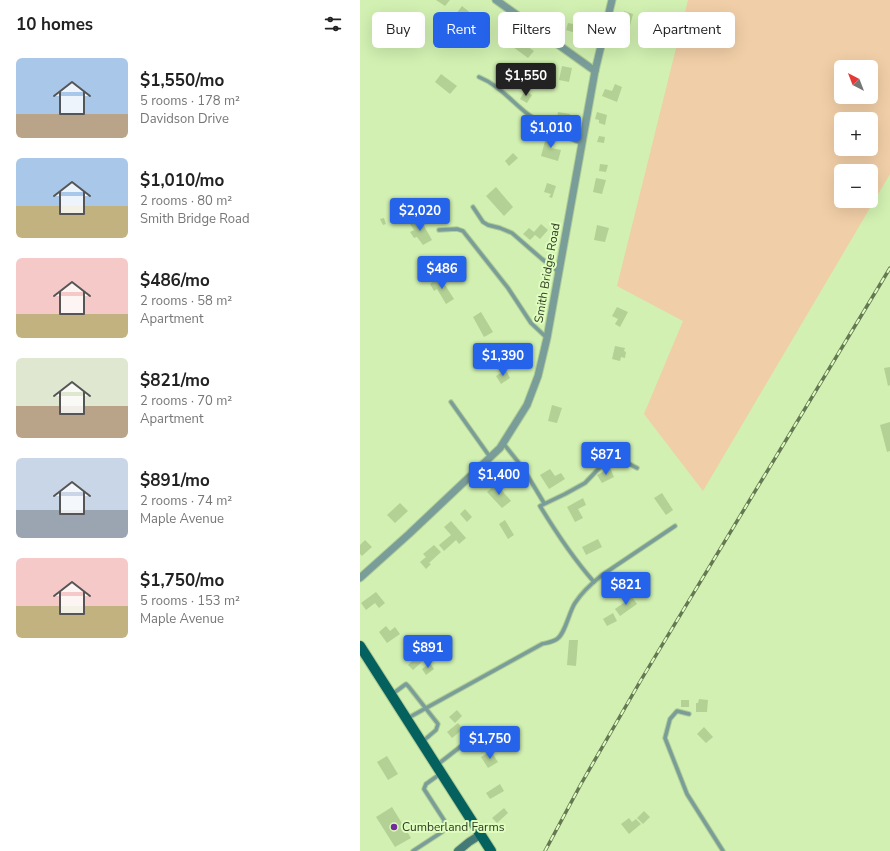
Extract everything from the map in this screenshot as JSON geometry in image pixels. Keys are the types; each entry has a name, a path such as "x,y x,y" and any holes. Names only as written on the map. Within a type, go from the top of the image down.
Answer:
{"main road":[{"path":"360,646 491,851"}],"street":[{"path":"496,0 595,71"},
{"name":"Smith Bridge Road","path":"360,578 490,457 503,443 526,405 538,376 547,338 595,71 612,0"},
{"path":"458,851 480,835"}],"lane":[{"path":"479,77 491,83 529,115 567,138 582,143"},
{"path":"472,207 483,222 512,233 558,271"},
{"path":"439,230 457,229 463,231 508,288 531,323 547,338"},
{"path":"451,402 490,457"},
{"path":"503,443 523,468 544,503"},
{"path":"594,582 577,563 540,506 584,483 605,462 620,459 637,468"},
{"path":"406,719 542,644 556,640 562,632 576,601 594,582 675,526"},
{"path":"391,695 406,684 438,724 436,730 422,743"},
{"path":"689,714 678,711 670,719 665,738 687,794 723,851"},
{"path":"413,851 442,832 445,828 444,820 424,789 426,784 439,769 483,729"}],"shaded area":[{"path":"688,0 890,0 890,174 878,194 878,164 834,164 834,208 870,208 703,491 644,414 683,321 617,286 676,48 735,48 735,12 685,12"}],"building":[{"path":"436,0 450,0 445,6"},
{"path":"462,6 469,12 458,12"},
{"path":"630,13 633,14 630,26"},
{"path":"568,23 573,24 573,32 566,30"},
{"path":"514,48 530,48 534,51 528,58"},
{"path":"562,66 572,68 569,82 559,80"},
{"path":"441,74 457,86 450,94 435,82"},
{"path":"615,84 622,87 617,102 602,96 605,89 612,91"},
{"path":"525,91 532,95 527,103 520,99"},
{"path":"558,112 570,114 568,125 556,122"},
{"path":"597,112 607,115 605,125 599,123 599,120 595,119"},
{"path":"547,134 557,136 554,145 552,144 551,148 561,150 558,161 541,156"},
{"path":"599,136 605,137 604,143 597,142"},
{"path":"513,153 518,158 509,166 505,161"},
{"path":"600,164 608,165 606,172 599,171"},
{"path":"596,178 606,180 602,194 593,192"},
{"path":"547,183 556,186 552,198 549,197 551,194 544,192"},
{"path":"496,187 513,207 504,216 486,196"},
{"path":"384,218 386,224 383,225 380,219"},
{"path":"420,219 432,240 423,245 417,237 414,238 410,232 414,230 410,224"},
{"path":"541,224 548,230 540,239 535,235 530,240 523,234 529,228 534,232"},
{"path":"597,225 609,228 605,242 594,240"},
{"path":"440,277 454,299 446,304 437,289 434,291 430,284"},
{"path":"617,307 628,312 620,327 615,324 618,319 612,316"},
{"path":"481,312 493,332 484,337 473,317"},
{"path":"615,346 625,348 625,358 621,357 620,361 612,359"},
{"path":"890,367 890,385 888,386 884,368"},
{"path":"506,370 510,378 501,384 496,376"},
{"path":"552,405 562,408 557,423 548,421"},
{"path":"890,422 890,451 887,452 880,425"},
{"path":"610,468 614,477 602,483 597,475"},
{"path":"550,469 555,476 561,473 565,479 549,489 540,475"},
{"path":"496,484 511,501 502,508 487,492"},
{"path":"662,493 673,510 666,515 654,498"},
{"path":"583,498 586,505 578,509 583,518 575,522 567,507"},
{"path":"400,503 408,511 395,523 387,515"},
{"path":"465,509 472,517 467,522 460,514"},
{"path":"505,520 514,535 508,539 499,524"},
{"path":"451,521 466,538 459,544 456,540 444,551 439,545 451,535 444,527"},
{"path":"598,539 602,547 586,555 582,547"},
{"path":"365,540 372,547 362,556 360,554 360,545"},
{"path":"434,545 441,552 429,563 431,564 426,569 420,562 426,557 423,554"},
{"path":"376,592 385,603 379,608 375,603 366,610 361,603"},
{"path":"632,597 637,604 620,616 615,609"},
{"path":"613,613 617,621 607,626 603,619"},
{"path":"386,626 390,631 395,627 400,634 387,643 379,632"},
{"path":"414,637 419,642 411,648 407,643"},
{"path":"569,640 578,640 576,666 567,665"},
{"path":"418,655 423,661 413,670 408,665"},
{"path":"430,663 434,669 426,675 422,669"},
{"path":"699,699 708,700 707,712 696,712 696,703 698,703"},
{"path":"681,700 689,700 689,707 681,707"},
{"path":"457,710 462,716 455,723 449,717"},
{"path":"458,723 463,729 452,738 447,732"},
{"path":"704,727 713,737 706,743 697,734"},
{"path":"489,731 497,742 482,753 474,741"},
{"path":"491,751 498,762 488,768 481,757"},
{"path":"387,756 398,774 388,780 377,762"},
{"path":"500,784 504,791 490,799 486,793"},
{"name":"Cumberland Farms","path":"392,807 411,838 395,847 376,817"},
{"path":"504,808 508,813 497,823 492,818"},
{"path":"644,811 650,817 643,824 637,818"},
{"path":"629,818 632,822 636,819 641,824 629,834 621,824"}],"railway":[{"path":"545,851 581,784 641,680 890,268"}],"place":[{"name":"Cumberland Farms","path":"394,827"}]}
